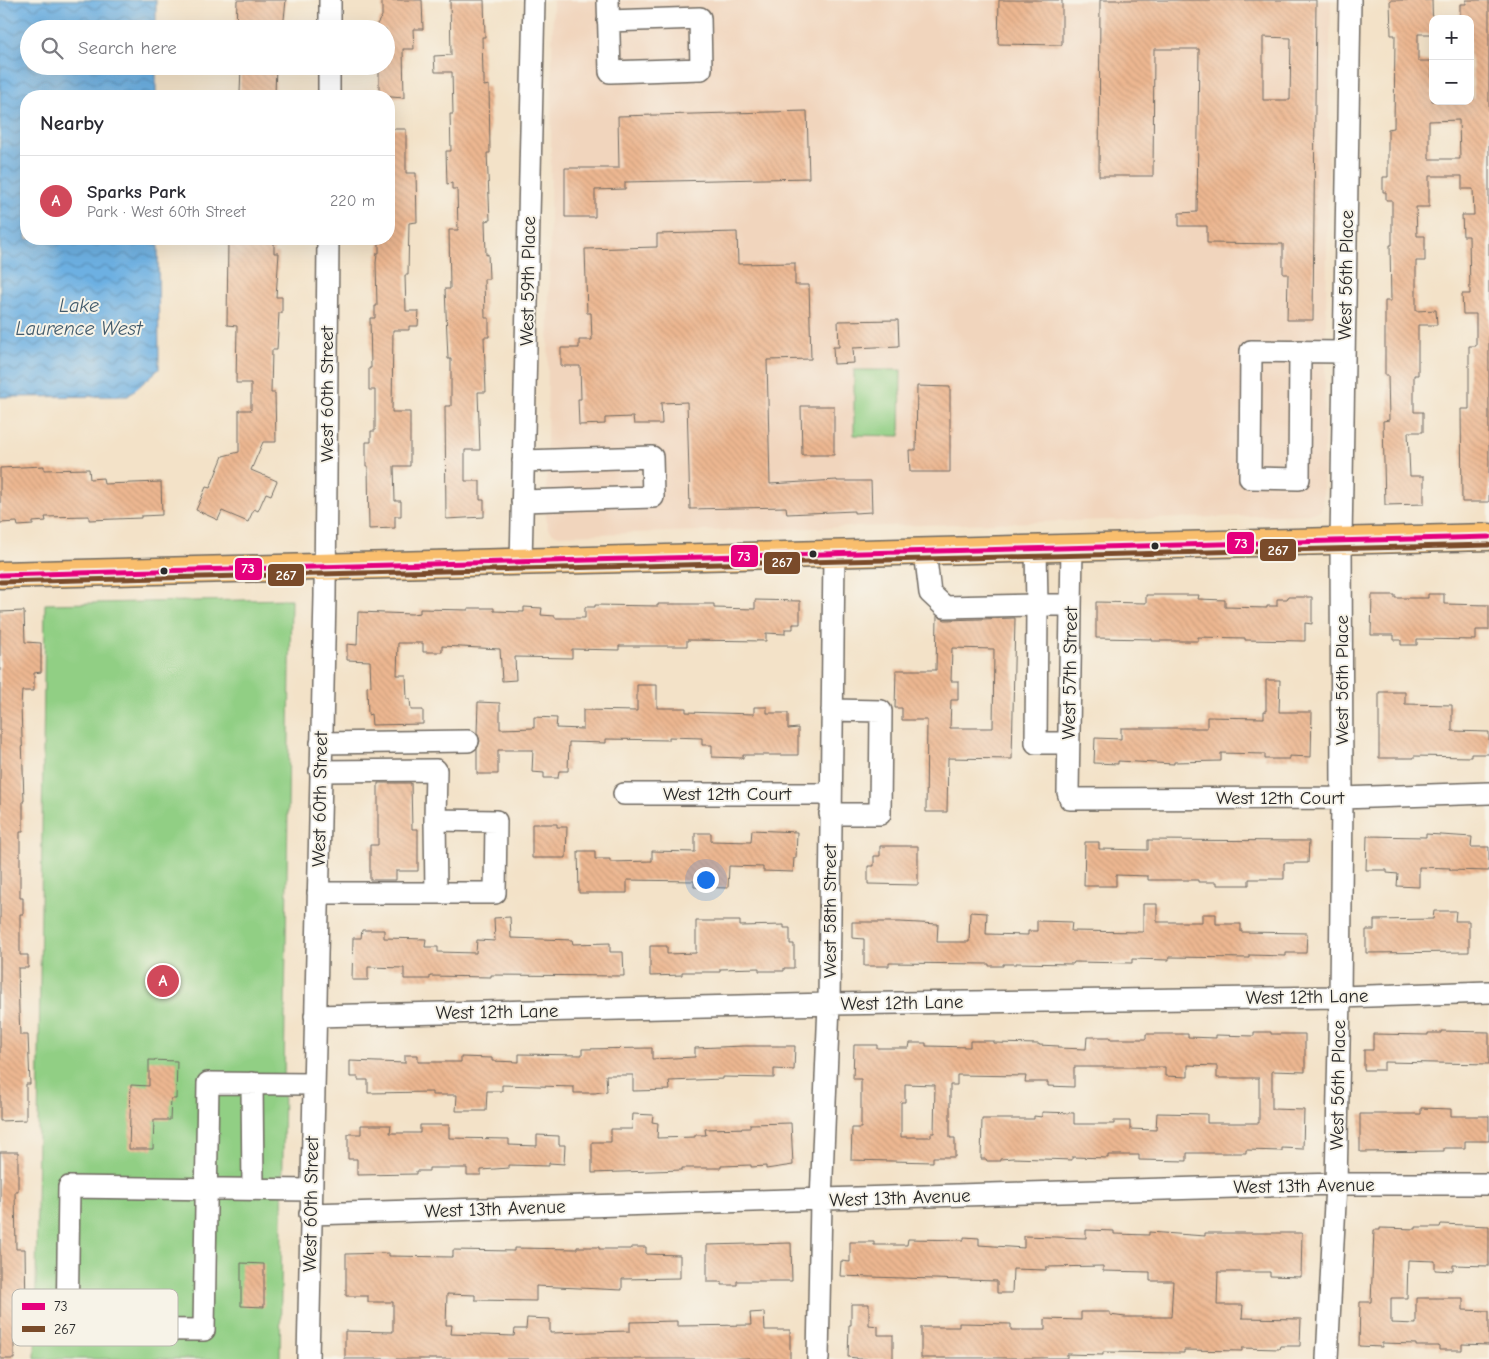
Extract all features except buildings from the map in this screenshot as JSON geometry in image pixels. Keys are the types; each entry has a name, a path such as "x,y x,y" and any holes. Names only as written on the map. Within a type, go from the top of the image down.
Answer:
{"main road":[{"path":"0,575 1489,537"}],"street":[{"path":"330,0 330,20"},
{"name":"West 59th Place","path":"521,562 534,0"},
{"path":"608,0 608,21 610,72 701,69 700,18 608,21"},
{"name":"West 56th Place","path":"1327,1359 1336,1184 1340,997 1342,541 1350,0"},
{"path":"329,75 329,90"},
{"name":"West 60th Street","path":"308,1359 325,567 328,245"},
{"path":"1300,351 1299,479 1250,478 1251,351 1300,351 1344,352"},
{"path":"522,501 653,497 652,457 523,461"},
{"name":"West 57th Street","path":"1070,799 1068,792 1072,547"},
{"path":"1036,548 1036,742 1069,743"},
{"path":"925,551 930,593 945,607 1071,605"},
{"name":"West 58th Street","path":"818,1359 821,1201 829,1004 834,554"},
{"name":"West 12th Court","path":"624,794 831,804 880,814 881,710 832,710"},
{"path":"321,743 468,740"},
{"path":"320,771 436,770 436,893"},
{"name":"West 12th Court","path":"1070,799 1342,798 1489,793"},
{"path":"318,893 496,893 496,821 435,820"},
{"name":"West 12th Lane","path":"315,1016 829,1004 1340,997 1489,992"},
{"path":"178,1330 204,1330 208,1083 314,1084"},
{"path":"252,1083 253,1189"},
{"name":"West 13th Avenue","path":"310,1214 821,1201 1336,1184 1489,1184"},
{"path":"68,1289 69,1187 311,1190"}],"shaded area":[{"path":"553,0 1331,0 1323,504 1321,511 1308,514 1220,517 556,535 548,529 546,515"}],"green space":[{"path":"854,370 901,370 900,436 854,435"},
{"path":"291,599 280,1359 35,1359 35,1346 178,1346 178,1289 36,1289 45,604"}],"water":[{"name":"Lake Laurence West","path":"0,0 156,0 156,20 20,20 20,75 156,75 156,90 20,90 20,245 158,245 159,369 128,396 0,397"}],"transit line":[{"name":"73","path":"0,575 1489,537"},
{"name":"267","path":"0,582 1489,545"}],"place":[{"name":"Sparks Park","path":"163,981"}]}
